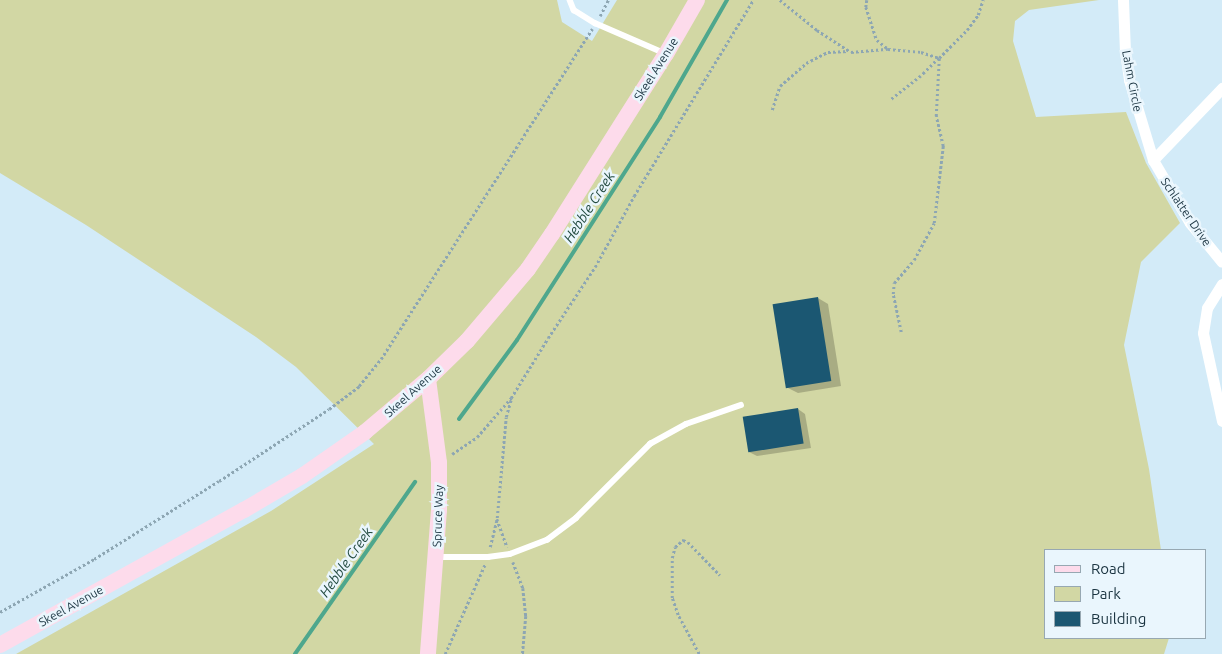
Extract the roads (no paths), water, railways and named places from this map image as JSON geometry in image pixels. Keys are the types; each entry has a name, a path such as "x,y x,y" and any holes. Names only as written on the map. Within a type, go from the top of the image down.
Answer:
{"street":[{"name":"Skeel Avenue","path":"0,645 302,476 365,432 428,379 467,340 528,269 666,54 697,0"},
{"name":"Lahm Circle","path":"1123,0 1124,42 1129,80 1153,160"},
{"path":"1153,160 1222,88"},
{"name":"Schlatter Drive","path":"1153,160 1190,223 1222,262"},
{"path":"1222,284 1208,308 1204,333 1222,421"},
{"name":"Spruce Way","path":"428,379 439,464 436,557 428,654"}],"lane":[{"path":"570,0 574,10 596,23 666,54"},
{"path":"436,557 488,557 510,554 547,540 576,518 650,444 686,424 741,405"}],"waterway":[{"name":"Hebble Creek","path":"459,419 517,340 660,117 727,0"},
{"name":"Hebble Creek","path":"295,654 415,482"}]}
